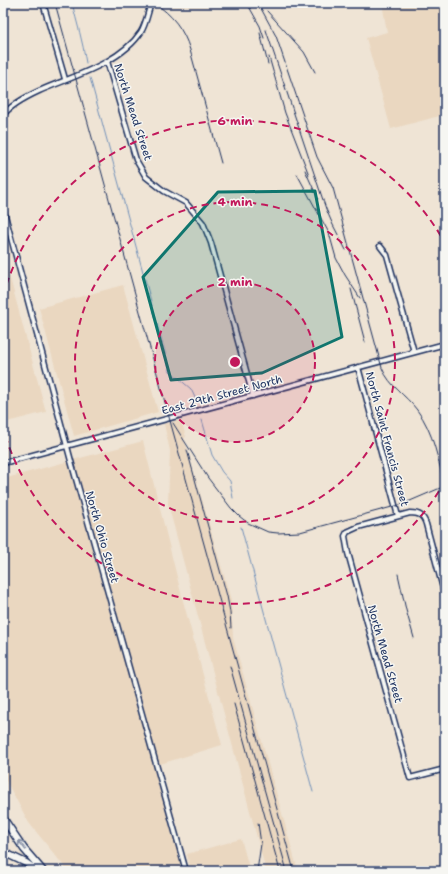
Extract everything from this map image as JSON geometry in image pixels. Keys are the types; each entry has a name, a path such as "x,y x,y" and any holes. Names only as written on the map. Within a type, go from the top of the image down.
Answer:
{"highway":[{"path":"3,818 24,849 43,871"},
{"path":"3,852 26,863 37,871"}],"street":[{"path":"44,3 65,79"},
{"path":"3,115 23,99 118,55 132,44 142,30 151,3"},
{"name":"North Mead Street","path":"107,61 136,160 146,177 164,191 186,203 203,223 211,243 253,396"},
{"name":"North Ohio Street","path":"3,208 67,446 186,871"},
{"path":"380,246 387,254 414,352"},
{"name":"East 29th Street North","path":"3,463 445,344"},
{"name":"North Saint Francis Street","path":"358,367 398,516 417,513 424,518 445,596"},
{"name":"North Mead Street","path":"398,516 351,529 346,534 345,542 410,778 445,769"}],"highlighted area":[{"path":"315,191 342,337 262,373 171,380 143,277 218,192"}],"shaded area":[{"path":"382,3 445,3 445,116 443,115 391,129 366,38 387,32"},
{"path":"3,252 46,412 3,423"},
{"path":"123,285 158,412 74,436 39,308"},
{"path":"181,420 186,437 184,438 231,600 233,638 298,871 266,871 168,504 170,451 164,424"},
{"path":"143,441 182,597 222,745 157,765 186,871 68,871 29,823 3,775 3,479"},
{"path":"241,839 250,871 191,871 187,854"}],"waterway":[{"path":"72,3 82,40 86,63"},
{"path":"90,78 170,371 191,389 197,402"},
{"path":"202,420 212,455 222,472 230,481 233,498"},
{"path":"241,527 313,792"}],"railway":[{"path":"55,3 294,871"},
{"path":"154,3 172,17 181,29 190,50 221,163"},
{"path":"247,3 260,26 264,38"},
{"path":"258,3 276,36 317,157 333,188 382,368 385,375 393,385 417,410 428,428 435,447 445,487"},
{"path":"267,11 304,52 315,72"},
{"path":"266,30 326,209 346,250"},
{"path":"260,33 268,64"},
{"path":"269,57 285,113 309,175"},
{"path":"305,170 318,199"},
{"path":"297,174 329,233 336,258 360,298"},
{"path":"351,289 365,342"},
{"path":"173,423 208,478 231,508 248,523 268,532 300,532 403,504 445,486"},
{"path":"187,450 227,596 231,628"},
{"path":"398,574 414,638"},
{"path":"230,666 287,871"},
{"path":"234,704 280,871"},
{"path":"257,871 261,844 258,823"}]}
